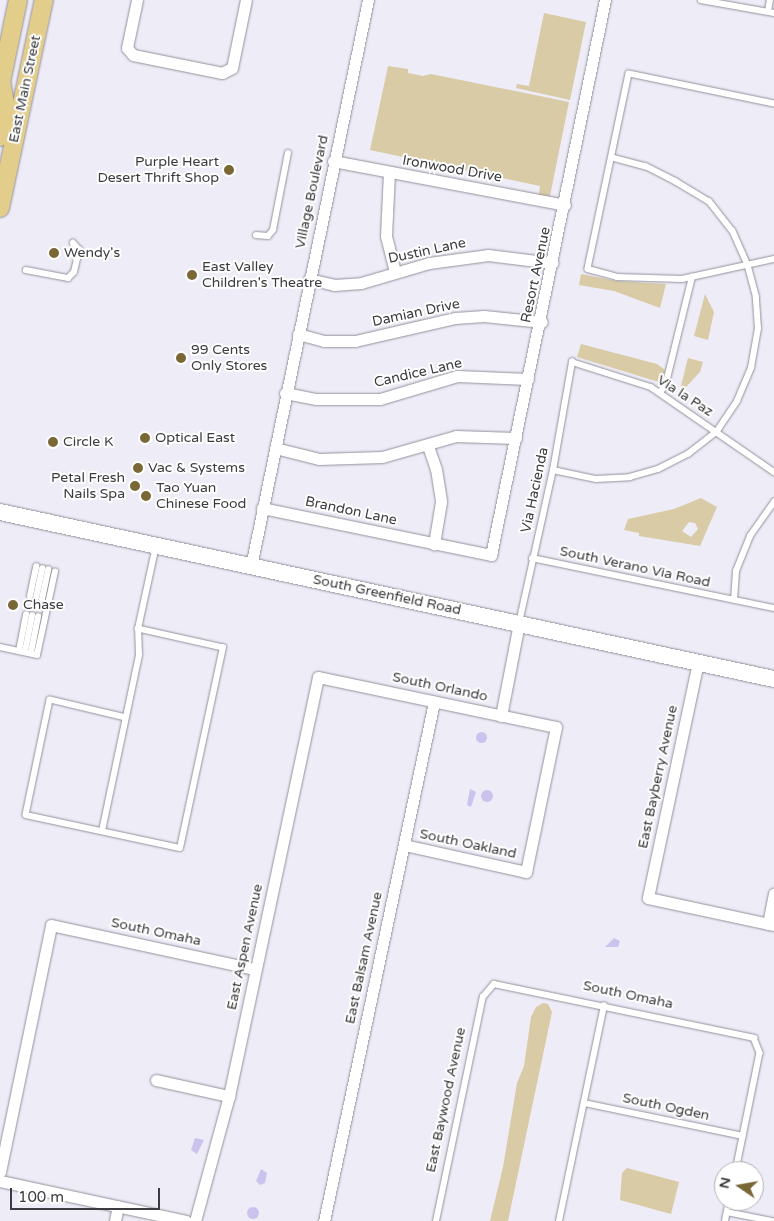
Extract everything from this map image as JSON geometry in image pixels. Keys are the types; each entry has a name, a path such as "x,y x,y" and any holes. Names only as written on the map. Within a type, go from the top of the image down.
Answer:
{"main road":[{"name":"East Main Street","path":"1,84 18,0"},
{"name":"East Main Street","path":"0,205 42,4"},
{"path":"0,137 6,109 1,84"},
{"name":"South Greenfield Road","path":"0,512 774,679"}],"street":[{"path":"136,0 127,48 133,54 222,73 232,68 246,0"},
{"name":"Village Boulevard","path":"251,566 285,393 368,0"},
{"name":"Resort Avenue","path":"492,555 566,205 605,0"},
{"name":"Ironwood Drive","path":"333,161 566,205"},
{"path":"389,172 386,236 396,272"},
{"name":"Dustin Lane","path":"309,279 334,284 361,283 396,272 459,257 488,255 553,263"},
{"name":"Damian Drive","path":"298,334 324,341 355,341 455,318 484,316 542,322"},
{"name":"Candice Lane","path":"285,393 316,399 380,399 457,376 528,379"},
{"path":"274,448 319,459 382,457 428,446 456,436 516,438"},
{"path":"428,446 436,469 440,502 434,544"},
{"name":"Brandon Lane","path":"262,508 492,555"},
{"path":"501,716 519,623"},
{"name":"East Bayberry Avenue","path":"698,662 648,898 771,924"},
{"name":"South Orlando","path":"318,677 556,727 526,872"},
{"name":"East Aspen Avenue","path":"195,1221 229,1096 318,677"},
{"name":"East Balsam Avenue","path":"324,1221 434,702"},
{"name":"South Oakland","path":"404,845 526,872"},
{"path":"771,924 774,894"},
{"name":"South Omaha","path":"0,1172 51,925 255,969"},
{"path":"156,1080 229,1096"},
{"path":"0,1181 186,1221"},
{"path":"115,1221 118,1206"}],"lane":[{"path":"701,0 771,12 770,0"},
{"path":"774,104 629,74 613,158 588,269 616,277 652,280 692,277 774,259"},
{"path":"256,235 268,236 273,230 288,153"},
{"path":"553,470 596,479 630,478 658,469 688,454 717,431 737,401 751,368 758,329 756,297 747,264 732,231 709,202 646,167 613,158"},
{"path":"26,270 68,278 74,272 79,250 73,243"},
{"path":"660,392 666,383 692,277"},
{"name":"Via la Paz","path":"572,362 598,368 660,392 774,472"},
{"name":"Via Hacienda","path":"519,623 553,470 572,362"},
{"path":"734,600 736,571 750,536 774,502"},
{"path":"102,831 139,655 138,630 156,546"},
{"name":"South Verano Via Road","path":"532,558 774,608"},
{"path":"42,569 36,598 42,569"},
{"path":"0,647 38,655 55,572"},
{"path":"25,652 32,616 25,652"},
{"path":"126,718 50,700 26,815 180,848 223,648 138,630"},
{"name":"South Omaha","path":"489,986 500,984 749,1036 758,1042 760,1053 743,1136"},
{"name":"East Baywood Avenue","path":"436,1221 483,997 489,986"},
{"path":"559,1221 604,1006"},
{"name":"South Ogden","path":"584,1103 743,1136"},
{"path":"738,1161 743,1136"},
{"path":"725,1221 727,1212 772,1221"}],"shaded area":[{"path":"544,13 586,22 570,100 516,88 517,84 529,86"},
{"path":"388,66 408,69 408,73 423,76 431,74 569,102 550,196 539,195 540,186 370,150"},
{"path":"581,274 617,281 666,284 660,308 614,291 579,285"},
{"path":"705,294 714,312 708,340 694,336"},
{"path":"581,344 657,364 665,370 662,383 577,357"},
{"path":"688,358 703,362 700,372 685,388 681,386"},
{"path":"701,498 717,507 700,546 639,536 639,533 624,530 628,519 674,509","holes":["689,522 695,523 698,529 691,537 682,531"]},
{"path":"479,732 483,732 486,737 485,741 479,742 476,739 476,735"},
{"path":"470,789 476,792 471,807 467,805"},
{"path":"487,790 493,796 487,802 481,796"},
{"path":"614,938 620,941 618,947 605,947"},
{"path":"543,1003 548,1004 552,1012 508,1221 490,1221 503,1167 517,1083 524,1066 531,1017 536,1007"},
{"path":"195,1138 204,1140 197,1154 191,1150"},
{"path":"627,1168 679,1182 671,1214 620,1200 622,1173"},
{"path":"261,1169 267,1173 265,1183 260,1185 256,1181"},
{"path":"251,1207 255,1207 259,1213 255,1219 251,1219 247,1215 247,1211"}],"place":[{"name":"Purple Heart Desert Thrift Shop","path":"229,170"},
{"name":"Wendy's","path":"54,253"},
{"name":"East Valley Children's Theatre","path":"192,275"},
{"name":"99 Cents Only Stores","path":"181,358"},
{"name":"Optical East","path":"145,438"},
{"name":"Circle K","path":"53,442"},
{"name":"Vac & Systems","path":"138,468"},
{"name":"Petal Fresh Nails Spa","path":"135,486"},
{"name":"Tao Yuan Chinese Food","path":"146,496"},
{"name":"Chase","path":"13,605"}]}
